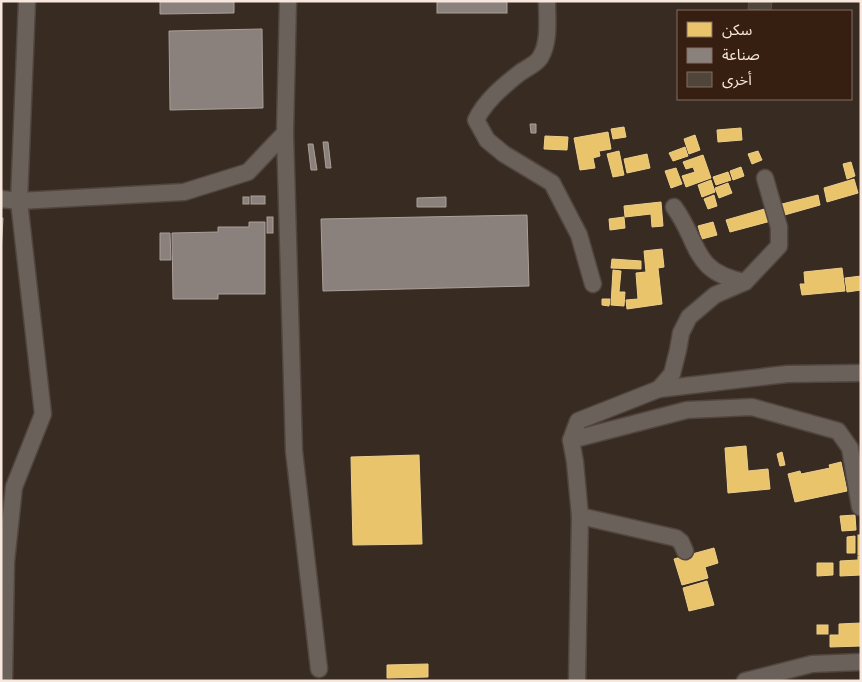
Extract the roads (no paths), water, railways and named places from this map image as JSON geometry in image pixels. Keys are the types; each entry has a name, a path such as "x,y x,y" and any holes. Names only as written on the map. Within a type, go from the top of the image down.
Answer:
{"street":[{"path":"4,681 6,562 14,488 43,414 19,201 27,1"},
{"path":"288,1 285,133 294,451 319,669"},
{"path":"547,1 546,42 539,60 498,92 481,109 476,120 487,140 552,184 579,235 593,284"},
{"path":"1,199 19,201 184,192 248,172 285,133"},
{"path":"658,389 672,374 680,333 690,317 715,295 745,282 779,246 780,227 765,178"},
{"path":"674,207 686,225 697,253 705,262 723,276 745,282"},
{"path":"577,681 580,516 571,440 578,421 658,389 787,374 861,373"},
{"path":"571,440 687,410 752,407 838,431 850,448 860,507"},
{"path":"580,516 676,538 681,542 684,551"},
{"path":"745,681 812,664 861,662"}]}
